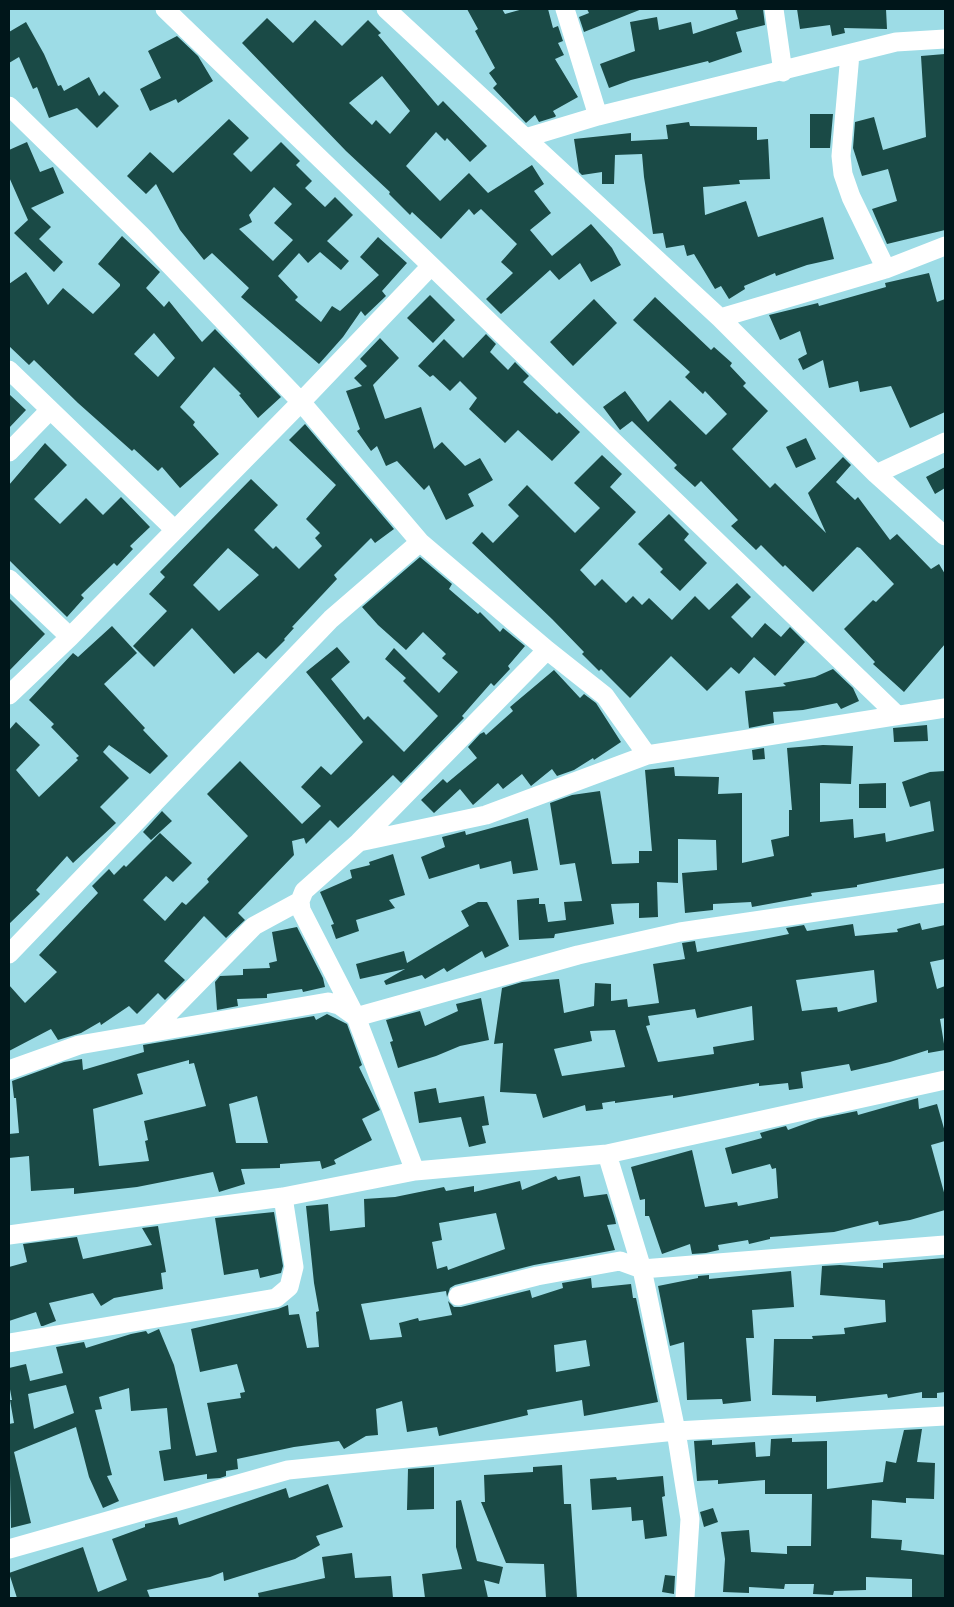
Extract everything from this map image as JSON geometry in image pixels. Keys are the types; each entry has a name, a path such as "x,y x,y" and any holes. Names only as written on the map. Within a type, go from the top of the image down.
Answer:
{"street":[{"path":"165,9 897,715"},
{"path":"565,9 598,116"},
{"path":"774,9 782,72"},
{"path":"392,10 525,138 720,318 876,474 945,536"},
{"path":"525,138 598,116 782,72 896,42 945,39"},
{"path":"850,54 841,156 843,174 851,197 886,269"},
{"path":"9,106 142,236 301,402 420,542 547,650 605,696 647,755"},
{"path":"720,318 886,269 945,246"},
{"path":"9,695 70,637 301,402 430,266"},
{"path":"9,370 49,411 175,530"},
{"path":"9,452 49,411"},
{"path":"876,474 945,442"},
{"path":"9,954 303,647 331,619 420,542"},
{"path":"9,579 70,637"},
{"path":"415,1170 356,1017 343,1002 301,910 300,901 304,891 359,842 547,650"},
{"path":"359,842 486,815 647,755 945,708"},
{"path":"356,1017 578,955 680,932 945,893"},
{"path":"148,1033 254,926 300,901"},
{"path":"9,1070 79,1045 328,1002 343,1002"},
{"path":"9,1235 283,1196 415,1170 607,1154 945,1080"},
{"path":"607,1154 642,1269 676,1431 690,1519 684,1598"},
{"path":"9,1343 276,1298 289,1287 294,1267 283,1196"},
{"path":"458,1296 536,1276 620,1261 642,1269 945,1245"},
{"path":"9,1549 288,1470 676,1431 945,1416"}],"building":[{"path":"467,9 502,9 505,14 523,9 548,9 553,28 558,26 563,41 558,43 564,55 555,59 578,97 553,111 555,117 539,122 535,115 526,123 493,88 497,84 489,73 495,68 475,31 478,29"},
{"path":"587,9 642,9 584,32 579,17 589,13"},
{"path":"735,9 763,9 765,25 736,32 742,52 709,63 708,61 631,80 609,88 600,64 635,51 630,22 657,17 659,30 691,22 693,34 738,19"},
{"path":"797,9 886,9 887,29 844,28 845,33 832,36 830,25 800,29"},
{"path":"267,18 293,43 315,20 342,46 368,20 381,33 378,35 438,106 443,101 487,146 470,162 447,138 445,141 436,132 406,166 440,201 469,173 488,193 532,165 544,184 534,191 551,213 530,230 552,256 591,224 612,248 621,265 591,282 580,263 559,280 550,270 501,314 486,299 513,273 501,262 517,244 481,209 474,215 469,209 441,239 412,212 410,215 389,194 390,192 346,151 242,43","holes":["382,76 410,111 390,134 376,120 372,125 349,103"]},
{"path":"26,22 44,54 58,86 61,85 64,91 89,77 99,96 104,91 119,106 97,128 77,108 49,118 37,87 33,89 19,57 9,63 9,32"},
{"path":"177,36 198,56 213,81 178,103 176,99 150,111 140,89 161,78 148,51"},
{"path":"945,54 945,230 887,244 872,209 897,201 888,169 862,176 853,148 855,122 874,117 883,150 926,137 921,56"},
{"path":"810,114 833,114 830,148 810,148"},
{"path":"229,119 249,138 233,154 251,172 281,142 300,161 296,165 312,181 305,188 325,207 335,197 353,215 327,241 349,261 341,270 320,252 308,263 299,253 278,276 298,297 295,300 321,322 332,306 340,311 379,275 360,257 378,237 407,263 382,291 386,296 365,316 361,311 343,337 319,364 241,297 249,288 212,253 204,260 180,230 156,184 146,194 127,176 150,152 173,173","holes":["274,187 292,204 274,223 293,240 273,261 239,229 252,222 249,215"]},
{"path":"689,122 690,126 757,127 757,140 768,139 770,179 739,180 740,184 703,187 705,215 746,201 758,237 823,217 834,259 807,265 776,276 775,273 744,286 745,289 729,299 721,286 715,289 694,254 687,256 684,245 666,248 663,233 653,234 642,154 615,155 614,184 602,184 602,172 582,175 579,172 574,139 631,133 631,141 668,139 666,125"},
{"path":"27,142 40,172 53,167 64,193 31,208 51,227 39,239 63,262 54,272 14,233 28,220 9,177 9,150"},
{"path":"122,236 160,272 146,288 164,307 169,301 202,342 215,329 281,397 258,418 239,395 241,394 214,367 180,407 195,422 193,425 219,454 180,488 162,467 158,471 134,449 132,451 78,403 34,360 29,365 9,346 9,284 26,272 48,305 63,288 93,314 120,286 98,264","holes":["154,333 175,358 158,377 134,354"]},
{"path":"929,273 937,302 945,299 945,412 910,428 891,386 860,392 858,381 829,388 823,360 803,370 798,359 807,354 800,331 780,340 769,315 818,303 819,306 886,287 885,283"},
{"path":"430,295 455,320 433,343 407,318"},
{"path":"655,297 711,350 714,347 732,363 730,366 746,383 743,386 768,411 732,449 770,488 775,483 826,533 808,493 843,457 851,465 836,482 855,500 858,497 890,540 897,534 931,569 939,564 945,574 945,644 904,692 873,664 875,662 844,629 873,600 876,602 894,584 860,548 857,547 813,592 785,565 783,567 761,545 756,550 731,526 738,520 701,481 695,487 674,468 677,465 632,421 620,430 603,407 625,391 648,422 670,400 706,435 727,414 705,391 703,394 685,377 690,372 633,320"},
{"path":"594,299 617,323 573,366 550,342"},
{"path":"486,334 496,344 490,352 508,370 515,362 529,376 523,382 557,414 559,412 580,432 552,461 518,430 505,443 469,409 477,398 460,381 450,391 433,375 430,377 418,366 444,339 463,358"},
{"path":"380,338 399,358 373,385 385,419 421,407 434,449 442,442 465,466 480,458 493,480 468,494 474,506 446,520 429,485 424,490 397,461 386,466 377,446 371,451 357,431 360,429 346,391 362,386 354,378 367,366 360,359"},
{"path":"9,394 26,410 9,428"},
{"path":"305,424 394,529 375,543 371,538 334,575 337,579 292,627 294,628 285,640 266,659 258,652 234,674 192,628 154,667 133,646 167,611 149,594 165,577 160,572 251,479 278,505 254,530 273,549 276,546 299,569 322,546 315,538 320,533 306,519 336,485 289,440","holes":["228,548 259,575 219,611 193,585"]},
{"path":"806,438 816,459 796,468 786,447"},
{"path":"45,443 67,465 34,499 60,524 86,498 103,515 121,497 150,527 130,546 133,549 117,566 114,563 81,595 84,598 67,617 9,560 9,485"},
{"path":"602,455 622,474 610,487 636,512 580,570 595,586 602,579 626,603 633,596 642,605 649,598 672,620 695,596 709,610 737,583 751,597 731,617 752,638 765,623 781,637 790,627 805,642 775,676 754,657 739,674 731,667 707,691 671,656 630,698 601,669 599,671 582,654 584,652 552,619 472,543 482,532 493,543 519,516 508,505 527,485 575,533 600,508 574,483"},
{"path":"945,467 945,488 935,494 926,477"},
{"path":"669,514 689,534 684,540 707,563 680,591 660,572 663,569 638,544"},
{"path":"420,557 452,584 449,589 478,614 480,612 500,632 503,628 525,646 508,666 510,669 494,686 491,683 462,716 464,718 401,783 393,775 338,828 330,820 306,844 304,838 292,841 294,855 238,913 245,920 226,938 204,916 164,961 185,980 165,1000 158,993 137,1014 129,1006 101,1025 100,1022 81,1033 58,1040 51,1029 9,1051 9,985 25,1003 57,972 39,955 98,893 92,886 109,869 114,875 124,865 126,867 160,833 192,863 173,882 166,876 143,900 165,921 182,902 186,905 209,882 207,879 248,836 207,794 240,761 302,824 321,806 301,787 321,766 331,775 363,742 306,672 337,647 350,662 331,679 364,720 368,716 404,752 438,716 403,681 406,678 385,659 394,648 439,693 458,672 442,658 446,654 423,632 406,650 378,625 362,607"},
{"path":"9,598 45,634 9,671"},
{"path":"112,626 137,653 104,684 168,756 150,774 109,745 103,752 129,778 100,807 116,823 73,863 67,856 36,890 40,894 9,924 9,730 16,722 40,745 16,770 39,797 78,760 76,758 79,756 51,727 54,724 29,700 73,653 78,657"},
{"path":"833,669 853,688 859,701 841,709 837,703 803,710 773,712 774,723 749,728 745,691 786,686 783,683 815,677"},
{"path":"554,670 580,698 584,694 596,703 621,742 594,760 593,758 574,770 557,776 552,769 531,786 522,774 503,789 498,783 473,805 460,789 434,813 421,800 443,779 447,783 477,758 468,747 480,734 484,732 486,735 513,711 510,707"},
{"path":"927,725 928,741 894,742 893,728"},
{"path":"823,745 853,746 851,784 820,783 820,822 853,819 854,838 885,833 886,842 934,831 930,801 910,807 902,782 930,772 945,771 945,868 857,885 857,887 811,893 812,896 752,907 751,902 713,904 713,910 685,913 682,873 717,870 716,840 678,839 678,883 657,882 658,917 639,918 639,903 611,904 614,924 555,934 554,938 519,940 517,900 539,898 539,904 545,904 548,922 566,920 564,902 582,901 575,863 560,865 550,803 572,795 600,791 612,864 639,863 639,851 652,851 645,770 674,767 675,776 719,777 718,794 742,793 742,863 774,856 771,840 789,836 789,810 792,810 787,748"},
{"path":"764,748 765,759 753,760 752,750"},
{"path":"886,783 886,808 859,808 859,784"},
{"path":"162,811 172,821 151,840 143,832"},
{"path":"528,818 538,870 513,874 511,861 480,869 479,864 429,879 421,857 445,847 442,837 465,831 466,835"},
{"path":"393,854 405,895 389,900 395,908 356,920 359,931 336,939 331,925 334,924 320,892 352,878 350,870 370,865 369,862"},
{"path":"478,902 487,902 509,946 485,958 482,951 447,972 444,968 425,979 422,975 386,985 384,981 405,969 360,979 356,964 404,951 407,963 469,926 461,911"},
{"path":"920,923 922,930 945,925 945,959 930,962 937,989 945,986 945,1018 940,1019 945,1050 928,1053 928,1050 890,1062 851,1071 849,1064 801,1072 803,1088 789,1090 788,1083 759,1086 759,1083 673,1098 673,1095 602,1103 603,1109 586,1111 585,1105 543,1118 536,1094 500,1092 503,1043 494,1044 502,988 522,982 559,979 564,1013 594,1006 595,983 611,984 611,1001 627,999 628,1007 659,1003 653,964 685,959 682,943 695,941 697,952 789,934 786,928 804,925 807,931 853,924 855,936 898,932 897,929","holes":["874,970 877,1002 838,1012 837,1007 802,1011 796,980","752,1006 754,1040 713,1047 714,1054 658,1062 646,1026 650,1025 648,1016 695,1009 697,1018","615,1030 625,1067 562,1076 554,1049 592,1041 590,1031"]},
{"path":"297,927 323,978 325,987 303,992 302,989 267,994 267,998 237,999 238,1006 217,1010 215,982 220,976 243,975 243,969 270,968 269,963 277,961 272,932"},
{"path":"481,998 489,1040 460,1046 398,1068 390,1042 393,1041 386,1020 420,1011 425,1026 458,1011 456,1004"},
{"path":"327,1014 347,1024 362,1065 359,1067 380,1110 362,1119 372,1140 334,1160 336,1164 322,1169 320,1161 280,1164 280,1168 241,1169 245,1184 219,1192 213,1172 137,1187 74,1194 74,1188 31,1191 29,1156 9,1158 9,1134 19,1133 16,1098 14,1098 12,1081 64,1062 82,1059 83,1070 144,1052 143,1045 314,1016 316,1020","holes":["189,1060 189,1064 194,1063 206,1106 144,1121 148,1140 145,1141 149,1161 99,1166 93,1109 143,1094 137,1074","257,1096 268,1143 236,1143 229,1104"]},
{"path":"436,1088 439,1103 484,1096 489,1125 482,1126 486,1143 469,1147 461,1117 419,1123 414,1092"},
{"path":"918,1098 919,1109 937,1104 945,1132 945,1141 931,1145 945,1196 945,1210 910,1220 879,1225 878,1221 834,1232 770,1237 770,1239 749,1244 748,1240 718,1245 719,1250 706,1253 692,1254 690,1244 662,1254 649,1216 645,1216 645,1199 640,1200 631,1167 692,1150 705,1207 737,1202 738,1206 778,1198 776,1168 772,1169 770,1164 732,1174 725,1148 762,1138 760,1133 774,1129 786,1126 788,1130 818,1119 857,1111 858,1115"},
{"path":"556,1176 558,1180 580,1176 584,1197 607,1194 616,1224 607,1225 615,1250 534,1265 455,1285 450,1288 447,1297 446,1291 361,1304 370,1340 402,1337 399,1323 418,1318 419,1321 452,1315 448,1301 454,1307 461,1307 530,1290 532,1298 563,1288 562,1283 591,1278 592,1288 631,1284 633,1298 636,1298 658,1402 584,1416 582,1400 527,1410 528,1415 439,1436 437,1427 407,1432 402,1401 376,1409 378,1435 366,1436 344,1449 339,1441 294,1447 237,1459 238,1469 226,1471 226,1476 220,1478 207,1479 207,1474 164,1481 159,1451 171,1449 167,1408 131,1411 129,1388 99,1397 102,1409 95,1410 112,1475 107,1476 119,1501 103,1508 89,1477 76,1427 14,1452 31,1523 11,1528 9,1424 14,1423 10,1400 12,1400 9,1368 26,1364 30,1381 63,1373 56,1347 84,1342 86,1348 131,1334 146,1331 148,1334 159,1329 174,1365 196,1456 217,1452 207,1403 241,1398 240,1393 245,1392 237,1364 200,1372 191,1329 288,1305 289,1315 299,1314 307,1348 319,1347 316,1312 319,1311 314,1283 306,1206 328,1204 330,1231 365,1227 364,1199 395,1197 444,1187 446,1191 474,1186 474,1192 520,1181 522,1190","holes":["496,1213 505,1249 448,1270 447,1266 437,1269 432,1242 442,1240 439,1223","586,1340 590,1366 556,1372 554,1345","66,1385 74,1413 34,1429 28,1394"]},
{"path":"274,1212 283,1266 281,1273 260,1278 258,1269 224,1275 215,1218"},
{"path":"158,1226 166,1272 161,1273 163,1289 114,1298 101,1306 93,1293 49,1303 56,1321 43,1326 41,1326 36,1312 9,1321 9,1267 27,1262 23,1244 77,1237 83,1259 152,1245 142,1228"},
{"path":"945,1258 945,1392 937,1393 937,1398 922,1398 922,1392 888,1398 887,1394 816,1402 816,1396 772,1395 774,1339 813,1339 812,1336 845,1334 844,1328 886,1322 885,1300 820,1295 822,1266 840,1265 883,1268 883,1263"},
{"path":"791,1271 794,1307 752,1310 754,1338 746,1338 751,1401 723,1404 722,1399 687,1400 684,1342 670,1346 658,1286 698,1278 698,1276 709,1275 709,1279"},
{"path":"922,1429 917,1462 935,1463 934,1499 906,1498 906,1503 872,1500 871,1538 902,1540 901,1550 945,1555 945,1598 912,1598 912,1579 866,1577 866,1590 834,1591 833,1595 813,1594 814,1584 785,1584 784,1589 749,1587 749,1593 723,1592 725,1559 721,1532 749,1530 751,1552 787,1554 787,1546 811,1546 812,1494 765,1494 765,1480 718,1484 718,1480 697,1481 694,1441 712,1440 712,1445 755,1442 756,1457 770,1456 771,1439 792,1438 792,1442 827,1441 827,1489 883,1482 886,1461 896,1463 904,1430"},
{"path":"562,1465 564,1504 571,1504 577,1598 546,1598 544,1564 506,1563 481,1502 485,1502 484,1475 533,1472 533,1467"},
{"path":"434,1467 434,1509 407,1510 408,1469"},
{"path":"663,1476 665,1496 662,1497 667,1536 645,1539 643,1520 632,1521 631,1507 592,1510 590,1479 616,1477 617,1480"},
{"path":"328,1484 343,1527 316,1536 320,1545 295,1559 224,1581 223,1572 210,1577 147,1590 150,1598 17,1598 9,1573 83,1547 98,1592 127,1580 112,1539 145,1527 145,1524 177,1517 179,1525 286,1488 289,1498"},
{"path":"461,1500 477,1561 503,1567 499,1584 484,1580 488,1598 425,1598 422,1574 462,1569 456,1547 456,1501"},
{"path":"713,1508 718,1522 704,1527 700,1512"},
{"path":"352,1553 355,1578 391,1576 393,1598 259,1598 258,1593 325,1578 322,1557"},
{"path":"665,1575 675,1576 674,1594 662,1592"}]}
